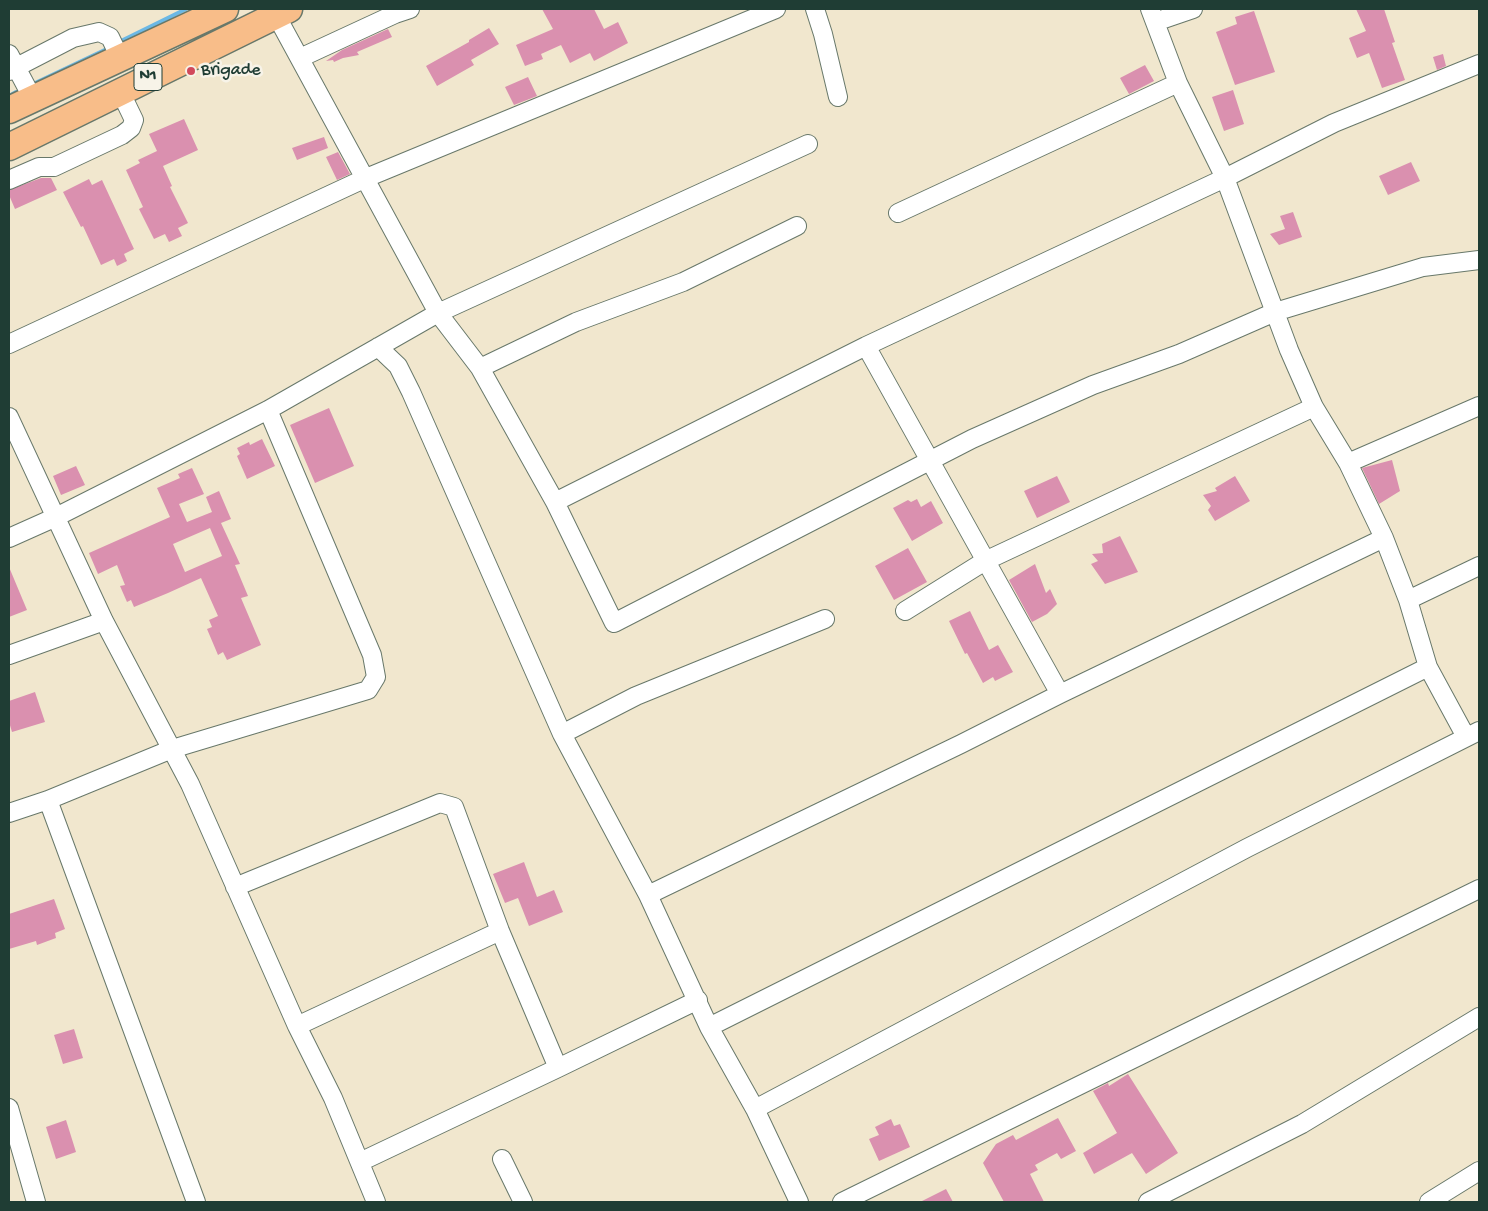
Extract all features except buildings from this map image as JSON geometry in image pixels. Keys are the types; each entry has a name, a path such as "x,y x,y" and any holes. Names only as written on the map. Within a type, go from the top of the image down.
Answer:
{"highway":[{"name":"N1","path":"9,110 225,9"},
{"name":"N1","path":"9,147 120,90 283,12"}],"street":[{"path":"9,344 366,178 776,9"},
{"path":"816,9 838,98"},
{"path":"755,1109 1246,848 1473,734 1428,667 1408,600 1384,538 1348,463 1314,407 1275,312 1225,178 1178,82 1153,15 1193,9"},
{"path":"300,58 399,10"},
{"path":"283,12 300,58 438,313 480,368 555,502 614,623 972,439 1093,385 1179,354 1275,312 1423,267 1479,260"},
{"path":"33,99 11,64 73,38 99,32 110,37 120,58"},
{"path":"555,502 866,346 1225,178 1334,123 1479,64"},
{"path":"898,213 1178,82"},
{"path":"9,180 39,167 54,167 122,135 131,128 134,120 120,90"},
{"path":"9,538 56,517 268,410 438,313 808,144"},
{"path":"480,368 576,322 683,282 797,226"},
{"path":"866,346 1060,694"},
{"path":"378,347 398,366 562,734 648,895 709,1027 755,1109 799,1202"},
{"path":"1348,463 1479,406"},
{"path":"904,611 985,561 1314,407"},
{"path":"9,813 48,800 172,749 368,690 376,677 372,655 268,410"},
{"path":"9,417 104,621 190,784 297,1026 333,1098 376,1202"},
{"path":"648,895 1384,538"},
{"path":"1408,600 1479,566"},
{"path":"562,734 636,696 825,619"},
{"path":"9,655 104,621"},
{"path":"709,1027 1428,667"},
{"path":"48,800 195,1202"},
{"path":"235,887 440,803 454,807 500,931 558,1068"},
{"path":"842,1202 1479,889"},
{"path":"297,1026 500,931"},
{"path":"360,1162 698,1000"},
{"path":"1148,1202 1302,1124 1479,1017"},
{"path":"9,1108 36,1202"},
{"path":"502,1159 523,1202"},
{"path":"1429,1202 1479,1171"}],"waterway":[{"path":"119,42 186,9"},
{"path":"31,85 111,47"},
{"path":"9,96 16,92"}],"place":[{"name":"Brigade","path":"191,71"}]}
